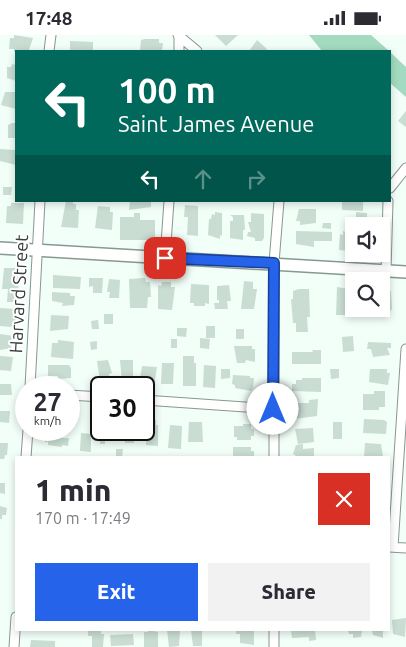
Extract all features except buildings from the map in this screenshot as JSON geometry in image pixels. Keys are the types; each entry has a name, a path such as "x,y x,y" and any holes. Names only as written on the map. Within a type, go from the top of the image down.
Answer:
{"main road":[{"path":"0,248 406,272"}],"street":[{"path":"49,50 51,35"},
{"path":"178,50 179,36"},
{"path":"179,36 197,50"},
{"path":"391,187 406,168"},
{"name":"Harvard Street","path":"30,376 40,202"},
{"path":"165,258 169,202"},
{"path":"274,456 274,263 279,202"},
{"path":"386,271 388,202"},
{"path":"406,349 391,547 406,548"},
{"path":"155,401 273,409"},
{"path":"26,456 27,441"},
{"path":"14,647 15,631"},
{"path":"274,631 274,647"}],"green space":[{"path":"309,35 371,35 388,50 321,50"},
{"path":"391,53 406,67 406,97 391,84"}],"route":[{"path":"165,258 274,263 273,409"}]}
